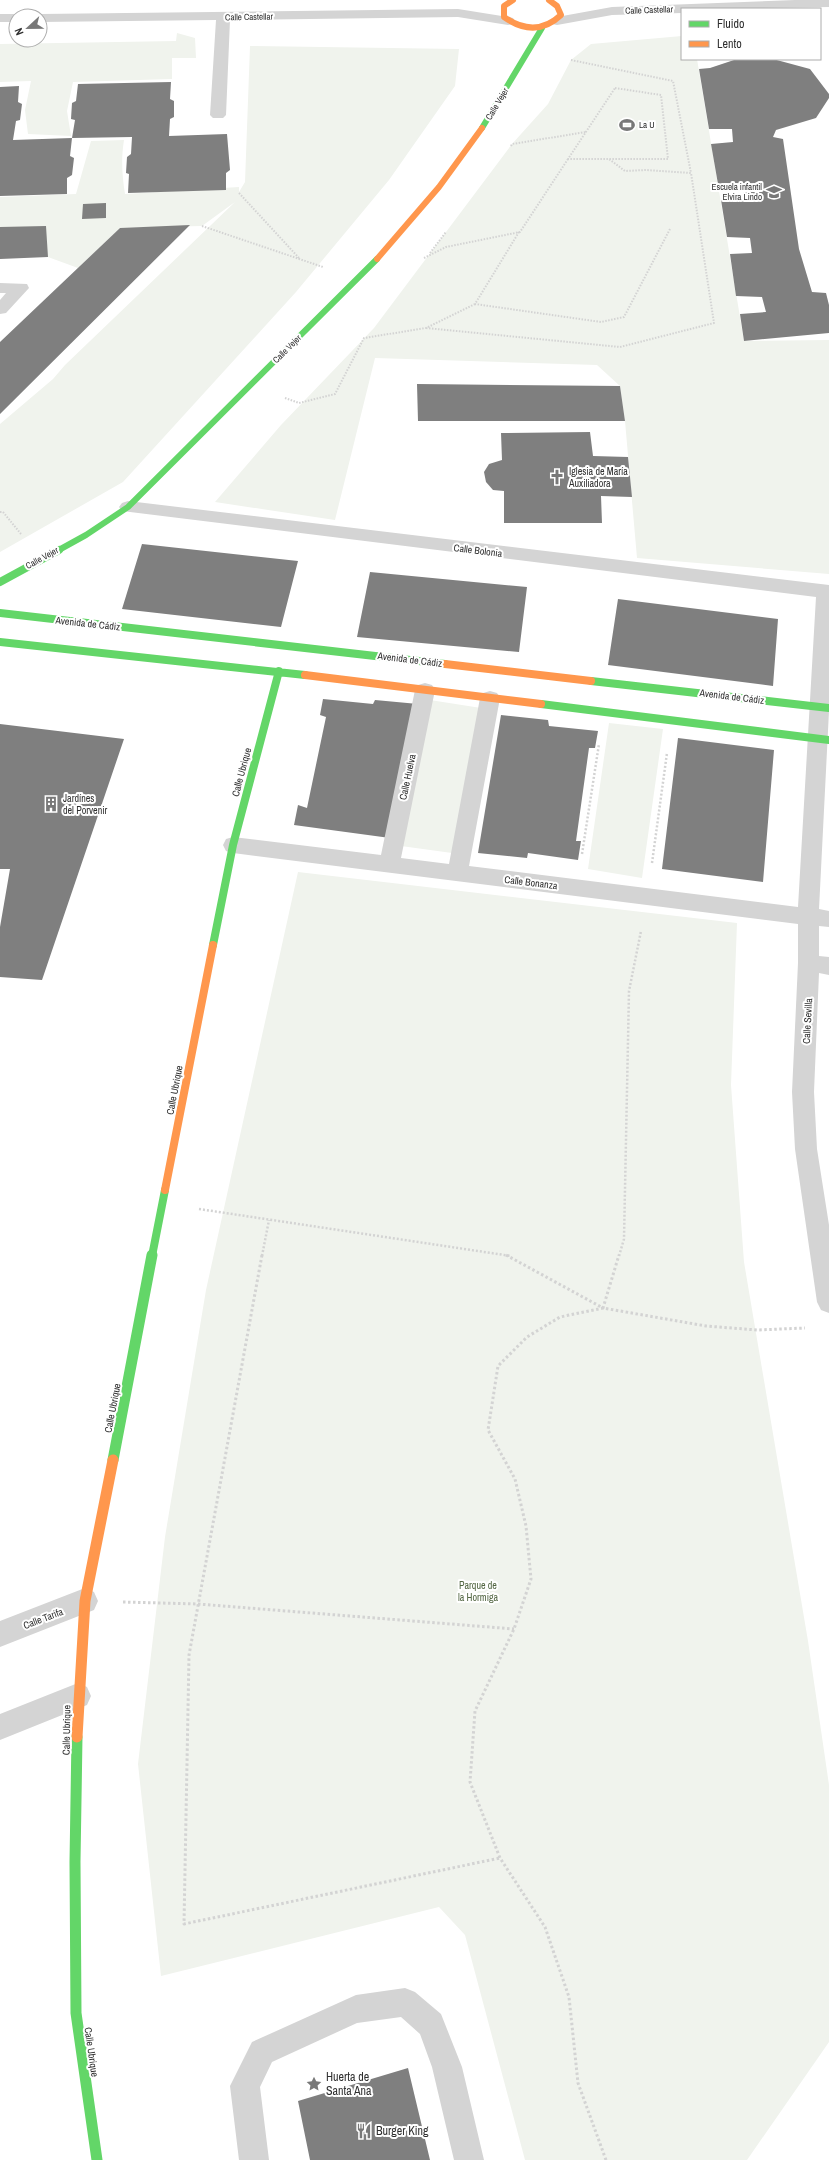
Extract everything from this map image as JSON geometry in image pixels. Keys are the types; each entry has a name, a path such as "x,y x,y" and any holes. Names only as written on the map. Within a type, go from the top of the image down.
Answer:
{"street":[{"path":"155,18 157,0"},
{"path":"511,1 503,12 513,26 528,28 542,28 557,21 561,16 560,10 552,1"},
{"name":"Calle Castellar","path":"48,18 155,18 458,13 511,1"},
{"name":"Calle Castellar","path":"552,1 612,11"},
{"name":"Calle Castellar","path":"693,8 829,3"},
{"name":"Calle Castellar","path":"557,21 612,11 681,8"},
{"name":"Calle Castellar","path":"458,13 513,26"},
{"path":"218,116 223,17"},
{"name":"Calle Vejer","path":"0,582 86,535 128,507 354,283 400,234 439,187 488,119 542,28"},
{"path":"518,47 521,62"},
{"path":"0,288 21,288 0,309"},
{"name":"Calle Bolonia","path":"128,507 828,591"},
{"path":"0,642 114,652 279,671 603,713 823,739 828,591"},
{"name":"Avenida de Cádiz","path":"0,613 824,707"},
{"name":"Calle Ubrique","path":"97,2160 76,2013 75,1862 78,1696 85,1601 233,844 279,671"},
{"name":"Calle Huelva","path":"389,864 425,690"},
{"path":"457,873 490,698"},
{"name":"Calle Sevilla","path":"823,739 808,916 819,964 804,1092 806,1149 829,1302"},
{"name":"Calle Bonanza","path":"233,844 829,919"},
{"name":"Calle Tarifa","path":"0,1634 85,1601"},
{"path":"0,1727 78,1696"},
{"path":"254,2160 245,2086 262,2052 356,2009 405,2002 432,2024 447,2067 469,2160"}],"path":[{"path":"249,388 299,402 335,394 364,338 426,328 620,347 714,323 690,173 673,81 571,60"},
{"path":"426,328 475,304 520,232 568,159 615,88 661,95 668,159 568,159"},
{"path":"508,150 512,144 586,132"},
{"path":"609,159 625,171 646,170 690,173"},
{"path":"239,193 299,258"},
{"path":"202,226 315,263 354,283"},
{"path":"430,253 448,229"},
{"path":"475,304 600,322 624,317 670,229"},
{"path":"418,261 430,253 446,247 520,232"},
{"path":"577,888 603,713"},
{"path":"603,1308 624,1239 629,991 647,897 671,721"},
{"path":"163,1204 510,1256 603,1308 706,1326 757,1330 813,1327"},
{"path":"269,1220 189,1655 184,1924 500,1858"},
{"path":"603,1308 560,1317 527,1337 498,1366 488,1430 515,1479 526,1526 531,1578 514,1629 475,1711 470,1782 500,1858 545,1927 569,1997 578,2083 606,2160"},
{"path":"85,1601 198,1604 514,1629"}],"green space":[{"path":"177,33 195,38 196,58 172,58 172,79 73,82 67,111 71,136 28,134 25,110 31,81 0,82 0,44 8,44 8,48 48,48 48,43 176,41"},
{"path":"681,36 681,60 697,60 744,341 829,340 829,574 637,558 625,421 620,386 597,365 375,358 335,520 215,502 281,425 374,328 512,144 548,104 571,60 591,44"},
{"path":"250,46 459,49 455,86 389,180 296,292 123,482 0,552 0,424 53,379 65,365 235,202 202,226 120,228 78,268 48,257 0,227 0,197 76,194 91,141 124,140 122,167 125,194 239,187 239,192 245,182"},
{"path":"430,700 481,708 452,853 401,846"},
{"path":"609,723 663,729 642,878 588,869"},
{"name":"Parque de la Hormiga","path":"298,872 737,923 731,1085 744,1262 808,1641 829,1785 829,2042 747,2160 525,2160 465,1935 439,1907 161,1976 138,1764 165,1537 206,1290"}],"building":[{"name":"Escuela infantil Elvira Lindo","path":"734,60 777,60 810,69 829,94 829,98 816,118 776,130 773,137 783,139 799,249 812,292 826,293 829,305 829,333 744,341 740,314 766,312 762,297 736,296 730,254 752,253 750,238 727,237 721,200 745,199 742,183 718,184 711,144 733,142 732,129 709,129 699,69 710,68"},
{"path":"171,82 170,99 174,101 174,117 170,119 169,136 227,134 230,170 226,173 226,190 128,193 129,174 126,173 127,157 131,154 132,137 72,138 75,120 71,119 72,103 76,101 78,84"},
{"path":"19,86 18,102 22,104 20,120 16,121 13,140 72,138 70,156 74,158 72,175 67,178 67,194 0,196 0,87"},
{"path":"106,203 106,218 82,219 83,204"},
{"path":"190,225 0,414 0,342 120,228"},
{"path":"46,226 48,257 0,259 0,227"},
{"path":"417,384 620,386 625,421 418,421"},
{"name":"Iglesia de María Auxiliadora","path":"590,432 593,456 628,457 632,497 601,496 602,523 504,523 504,491 493,490 486,482 484,472 489,464 502,460 501,433"},
{"path":"142,544 298,561 281,627 122,609"},
{"path":"370,572 527,587 519,652 357,637"},
{"path":"618,599 778,619 773,686 608,665"},
{"path":"323,699 373,704 375,700 418,704 390,838 294,825 298,805 307,808 326,717 320,715"},
{"path":"501,715 548,720 549,726 598,731 595,748 589,748 576,841 581,841 578,860 528,853 527,858 478,853"},
{"name":"Jardínes del Porvenir","path":"0,724 124,739 42,980 0,977 0,927 10,869 0,869"},
{"path":"678,738 774,750 763,882 662,869"},
{"name":"Burger King","path":"408,2068 430,2160 310,2160 298,2101"}],"traffic: fast":[{"path":"482,128 542,28"},
{"path":"0,582 86,535 128,507 377,259"},
{"path":"0,613 445,664"},
{"path":"0,642 305,675"},
{"path":"213,945 233,845 279,671"},
{"path":"591,681 829,708"},
{"path":"541,704 829,740"},
{"path":"113,1460 165,1190"},
{"path":"77,1737 75,1862 76,2013 97,2160"}],"traffic: slow":[{"path":"513,0 504,6 504,17 518,26 526,28 548,25 561,15 557,6 549,0"},
{"path":"377,259 439,187 482,128"},
{"path":"445,664 591,681"},
{"path":"305,675 541,704"},
{"path":"165,1190 213,945"},
{"path":"77,1737 78,1696 85,1601 113,1460"}],"place":[{"name":"La U","path":"627,125"},
{"name":"Escuela infantil Elvira Lindo","path":"774,192"},
{"name":"Iglesia de María Auxiliadora","path":"557,477"},
{"name":"Jardínes del Porvenir","path":"51,804"},
{"name":"Huerta de Santa Ana","path":"314,2084"},
{"name":"Burger King","path":"364,2131"}]}
